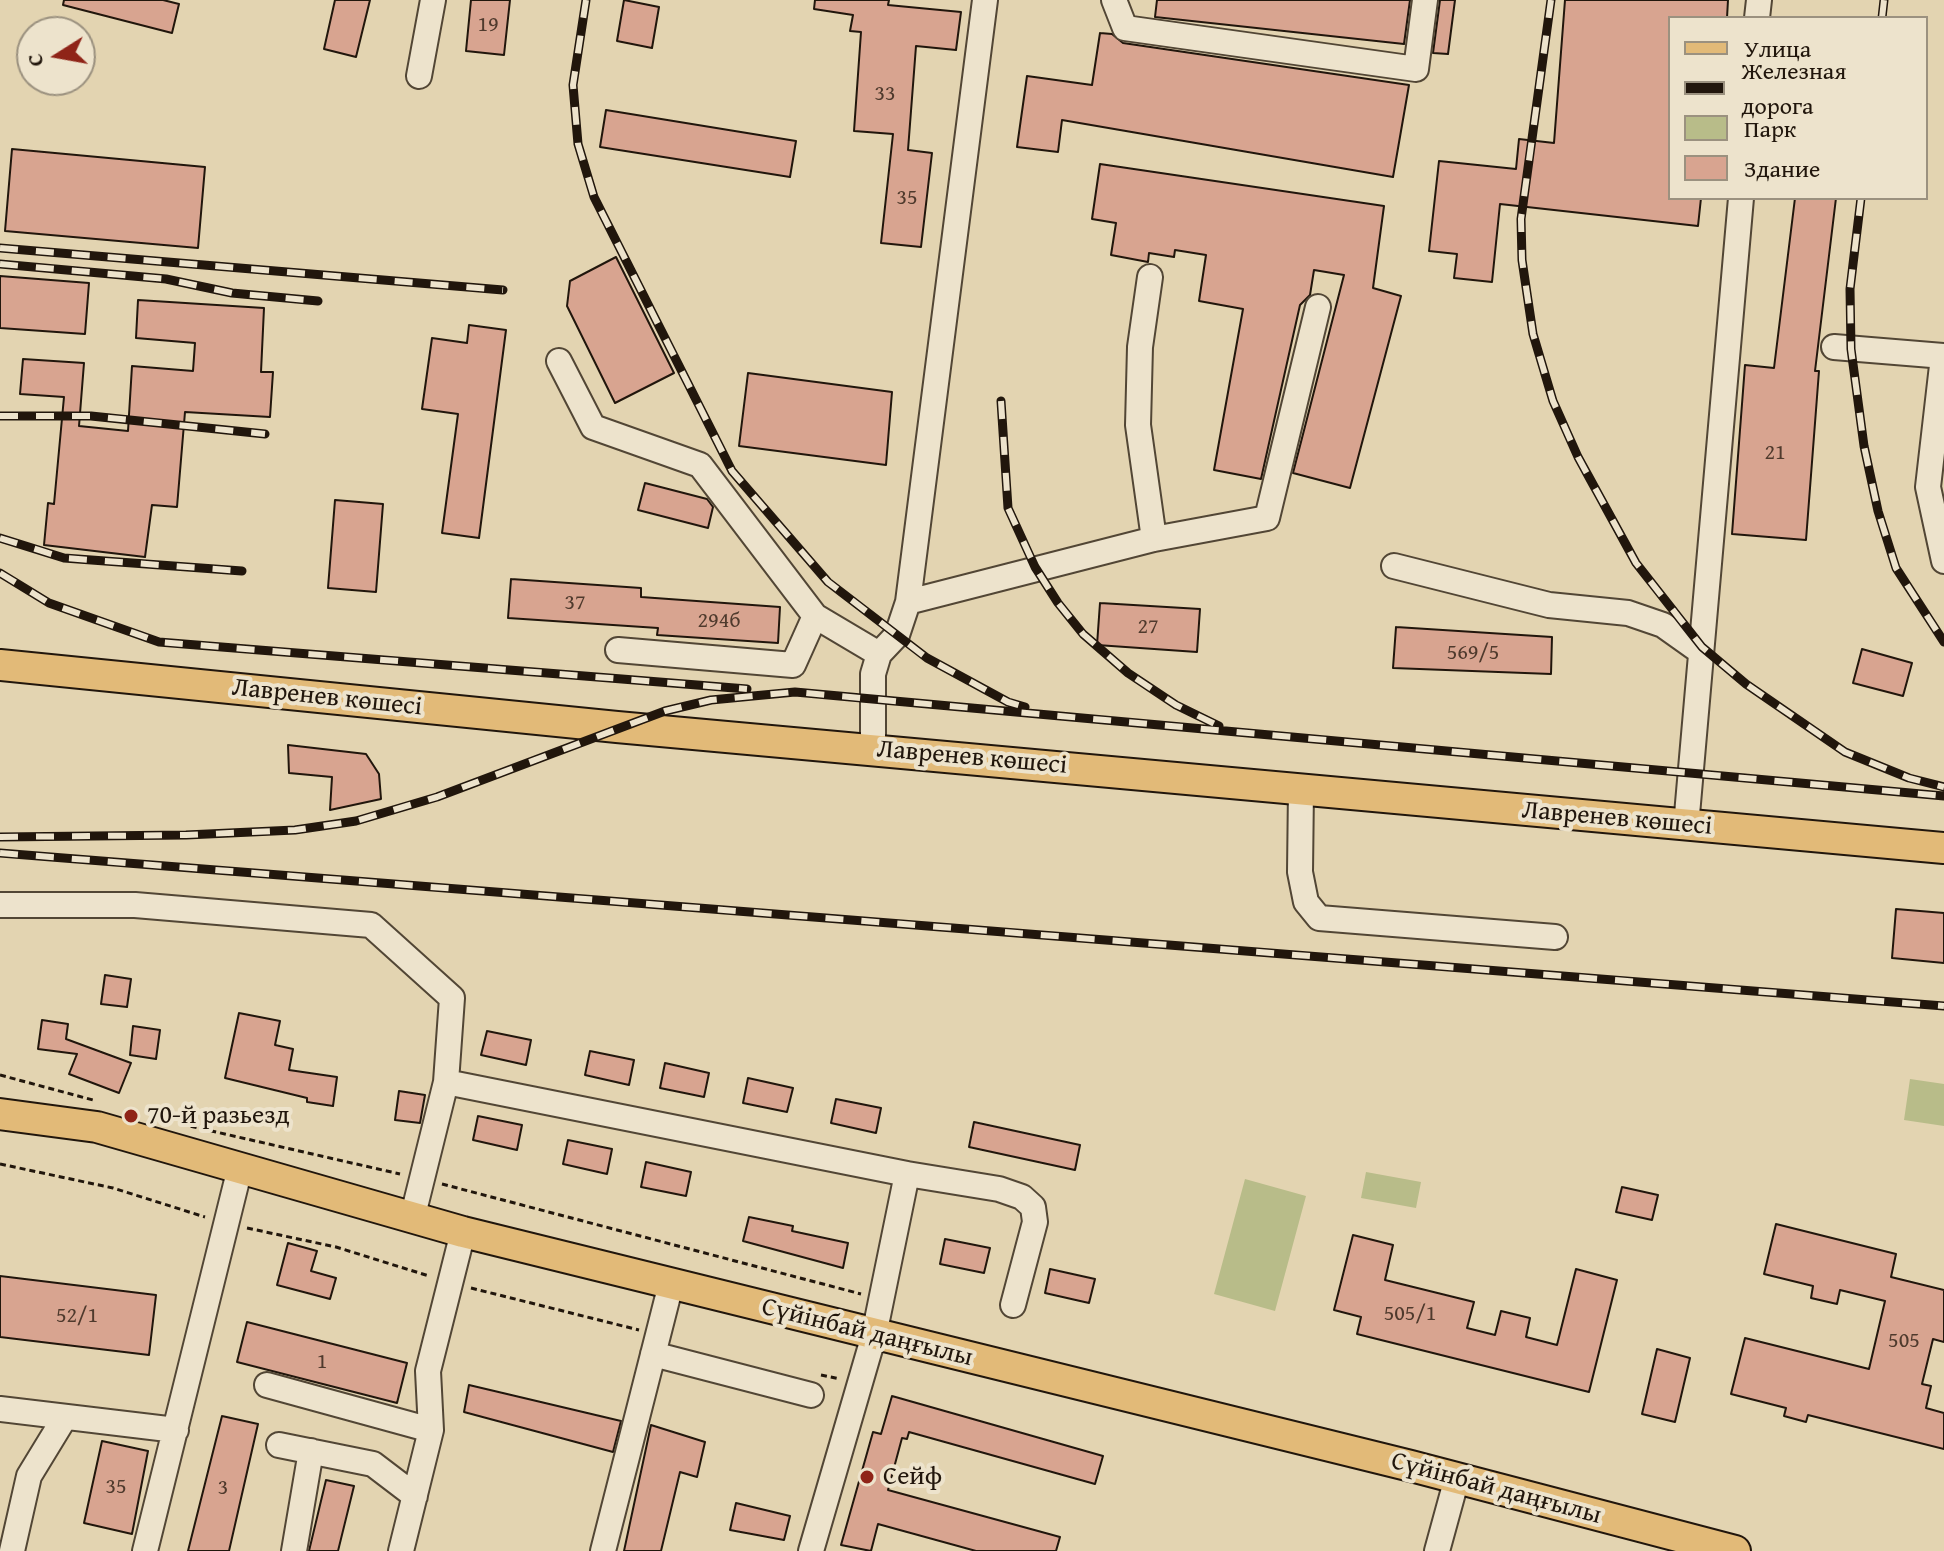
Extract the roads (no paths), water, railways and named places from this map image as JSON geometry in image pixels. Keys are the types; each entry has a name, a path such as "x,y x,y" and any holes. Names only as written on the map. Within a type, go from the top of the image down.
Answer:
{"main road":[{"name":"Лавренев көшесі","path":"0,665 617,727 1944,848"},
{"path":"0,1097 97,1127"},
{"name":"Сүйінбай даңғылы","path":"0,1114 97,1127 412,1219 1457,1478 1735,1551"}],"street":[{"path":"419,76 433,0"},
{"path":"873,749 873,674 879,654 897,635 908,602 985,0"},
{"path":"1114,0 1125,28 1416,69 1425,0"},
{"path":"1686,826 1741,200"},
{"path":"1150,277 1140,347 1138,425 1154,539"},
{"path":"908,602 1154,539 1267,518 1318,307"},
{"path":"1834,347 1944,356 1928,487 1944,561"},
{"path":"559,361 593,427 700,465 815,616 879,654"},
{"path":"1394,566 1549,605 1628,613 1663,625 1701,652"},
{"path":"618,650 793,665 815,616"},
{"path":"1301,789 1300,872 1306,902 1319,918 1555,937"},
{"path":"0,905 135,905 371,925 452,998 446,1082 412,1219"},
{"path":"446,1082 907,1174 999,1189 1022,1197 1033,1207 1035,1222 1013,1305"},
{"path":"145,1551 240,1168"},
{"path":"811,1551 874,1335 907,1174"},
{"path":"401,1551 431,1430 428,1371 463,1232"},
{"path":"603,1551 671,1284"},
{"path":"653,1354 811,1395"},
{"path":"267,1385 431,1430"},
{"path":"0,1409 176,1430"},
{"path":"12,1551 29,1476 65,1417"},
{"path":"279,1445 373,1464 415,1496"},
{"path":"294,1551 311,1451"},
{"path":"1437,1551 1457,1478"}],"railway":[{"path":"586,0 573,85 578,144 594,197 732,471 828,582 927,658 1008,702 1025,707"},
{"path":"1551,0 1521,219 1522,260 1533,334 1553,401 1578,457 1636,563 1702,647 1746,684 1845,752 1909,778 1944,787"},
{"path":"1882,16 1884,0"},
{"path":"1861,200 1850,289 1851,349 1864,446 1878,511 1896,568 1944,642"},
{"path":"0,248 503,290"},
{"path":"0,264 166,279 232,293 318,301"},
{"path":"1001,401 1008,508 1035,567 1058,603 1083,634 1128,673 1176,705 1219,726"},
{"path":"0,416 91,416 265,434"},
{"path":"0,538 64,558 242,571"},
{"path":"0,573 49,603 159,642 747,689"},
{"path":"0,837 186,835 295,830 356,821 437,797 665,711 711,700 795,692 1944,796"},
{"path":"0,853 1944,1006"}],"place":[{"name":"70-й разьезд","path":"131,1116"},
{"name":"Сейф","path":"867,1477"}]}
